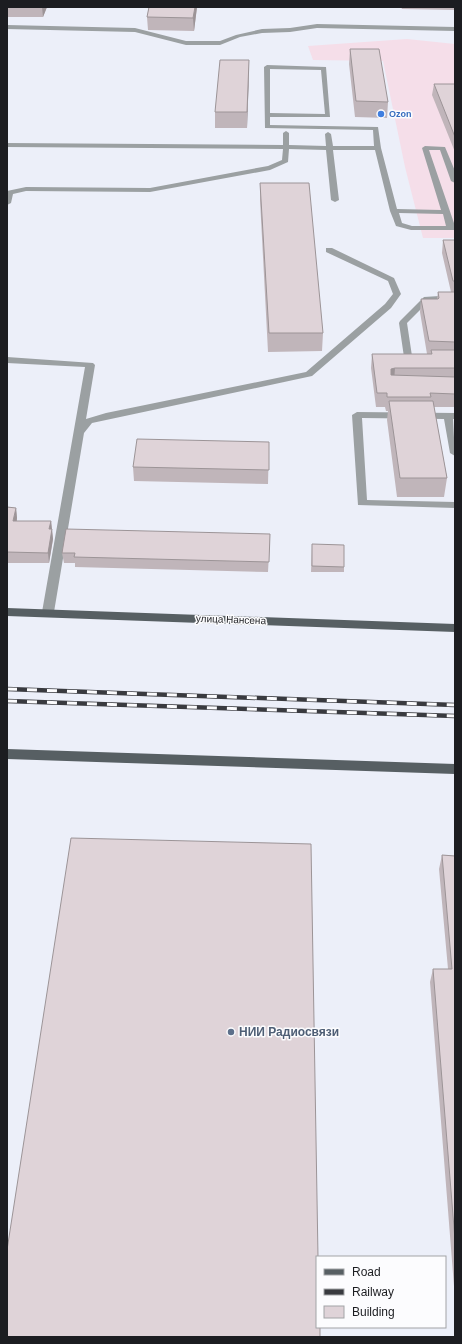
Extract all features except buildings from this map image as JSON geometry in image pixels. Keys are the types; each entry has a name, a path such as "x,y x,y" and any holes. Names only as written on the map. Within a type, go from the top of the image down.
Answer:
{"main road":[{"name":"улица Нансена","path":"7,612 48,612 455,628"},
{"path":"7,754 455,769"}],"lane":[{"path":"7,27 135,30 155,34 171,41 186,43 220,43 238,36 262,31 290,30 316,26 455,29"},
{"path":"267,115 328,116 324,68 267,67 267,115 267,127 376,128 378,148 394,211 399,224 411,228 453,228 446,212 425,148 443,148 455,181"},
{"path":"7,203 10,193 26,189 150,190 280,165 286,161 286,134"},
{"path":"328,134 335,200"},
{"path":"7,145 378,148"},
{"path":"394,211 446,212"},
{"path":"79,433 89,421 106,416 309,374 388,306 397,294 391,280 329,250"},
{"path":"431,360 415,360 408,357 402,325 404,320 427,299 455,298"},
{"path":"416,308 428,308"},
{"path":"7,360 90,365 48,612"},
{"path":"455,453 452,416 357,414 362,503 455,505"}],"shaded area":[{"path":"407,39 455,44 455,238 423,238 405,167 383,61 313,60 308,46"}],"railway":[{"path":"7,689 455,705"},
{"path":"7,701 455,716"}],"place":[{"name":"Ozon","path":"381,114"},
{"name":"НИИ Радиосвязи","path":"231,1032"}]}
